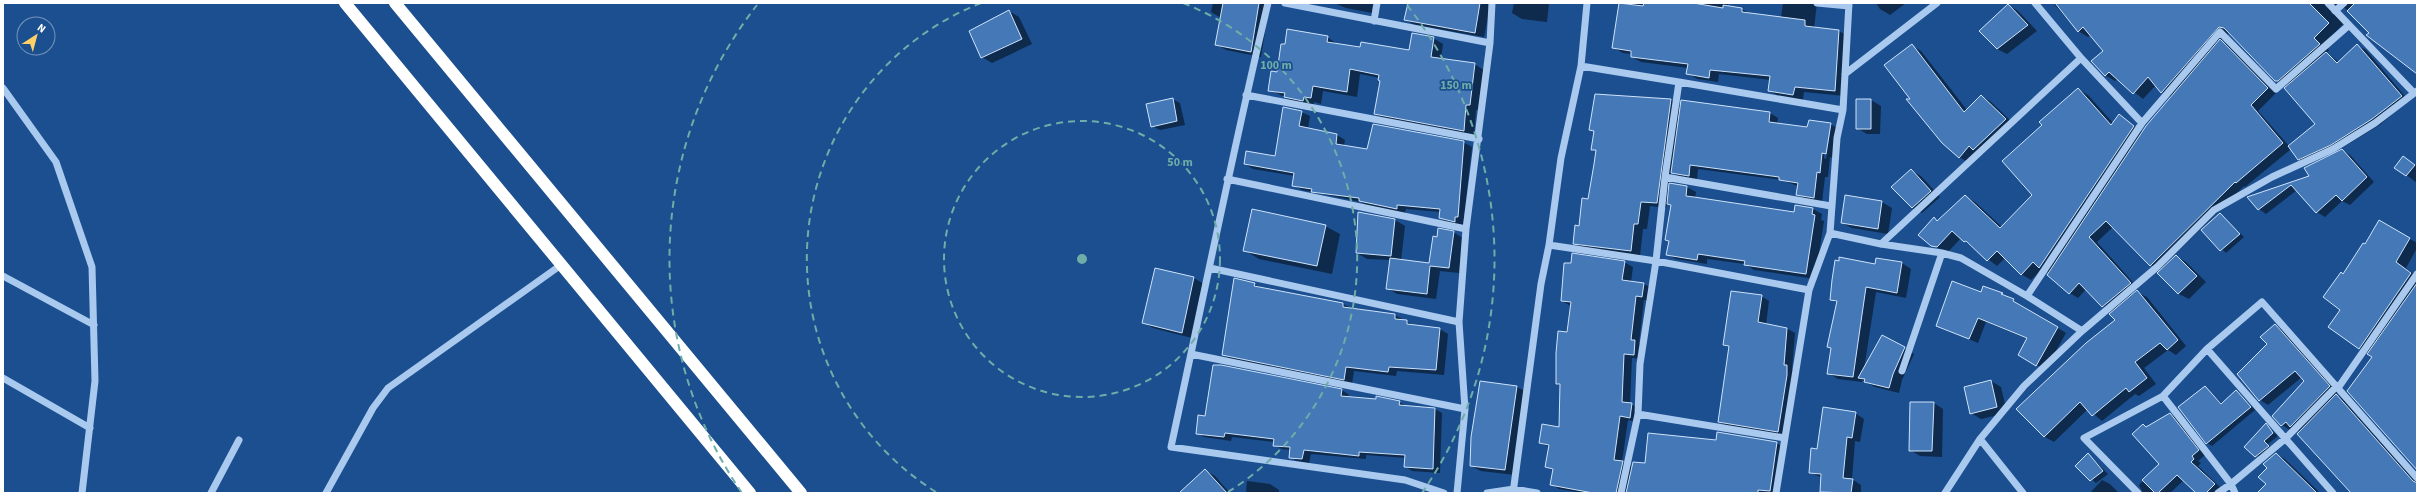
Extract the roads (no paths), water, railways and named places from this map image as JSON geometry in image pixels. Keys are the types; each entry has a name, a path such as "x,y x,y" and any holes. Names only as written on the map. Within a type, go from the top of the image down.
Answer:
{"highway":[{"path":"345,3 750,493"},
{"path":"395,3 801,493"}],"street":[{"path":"1268,3 1227,179 1210,268 1171,447 1405,480 1444,493"},
{"path":"1285,3 1490,43"},
{"path":"1374,21 1377,3"},
{"path":"1457,493 1465,409 1459,322 1466,229 1479,139 1490,43 1492,3"},
{"path":"1514,491 1541,284 1549,245 1561,158 1581,66 1587,3"},
{"path":"1776,493 1808,290 1830,233 1837,138 1843,110 1849,5 1816,3"},
{"path":"1845,74 1937,3"},
{"path":"2035,3 2081,58 2142,123"},
{"path":"1945,493 1980,439 2024,386 2082,331 2157,267 2214,210 2272,177 2333,149 2375,123 2416,92 2348,26 2328,3"},
{"path":"2335,11 2344,3"},
{"path":"2027,296 2142,123 2220,32 2276,89 2348,26"},
{"path":"1881,244 2081,58"},
{"path":"1581,66 1843,110"},
{"path":"1620,493 1638,414 1640,364 1656,261 1665,177 1679,82"},
{"path":"3,88 56,162 92,267 95,381 82,493"},
{"path":"1246,95 1479,139"},
{"path":"1665,177 1831,206"},
{"path":"1227,179 1466,229"},
{"path":"1830,233 1881,244 1942,253 1961,258 2027,296 2082,331"},
{"path":"1549,245 1656,261 1808,290"},
{"path":"1902,371 1942,253"},
{"path":"326,493 373,408 388,388 561,265"},
{"path":"1210,268 1459,322"},
{"path":"2218,493 2286,438 2337,387 2417,274"},
{"path":"3,276 94,325"},
{"path":"2138,493 2084,438 2163,396 2207,348 2262,302 2417,478"},
{"path":"2207,348 2333,493"},
{"path":"1191,354 1465,409"},
{"path":"3,378 90,428"},
{"path":"2163,396 2231,484 2235,493"},
{"path":"1638,414 1785,438"},
{"path":"1980,439 2023,493"},
{"path":"211,493 239,440"},
{"path":"1487,493 1514,491 1537,493"}]}
